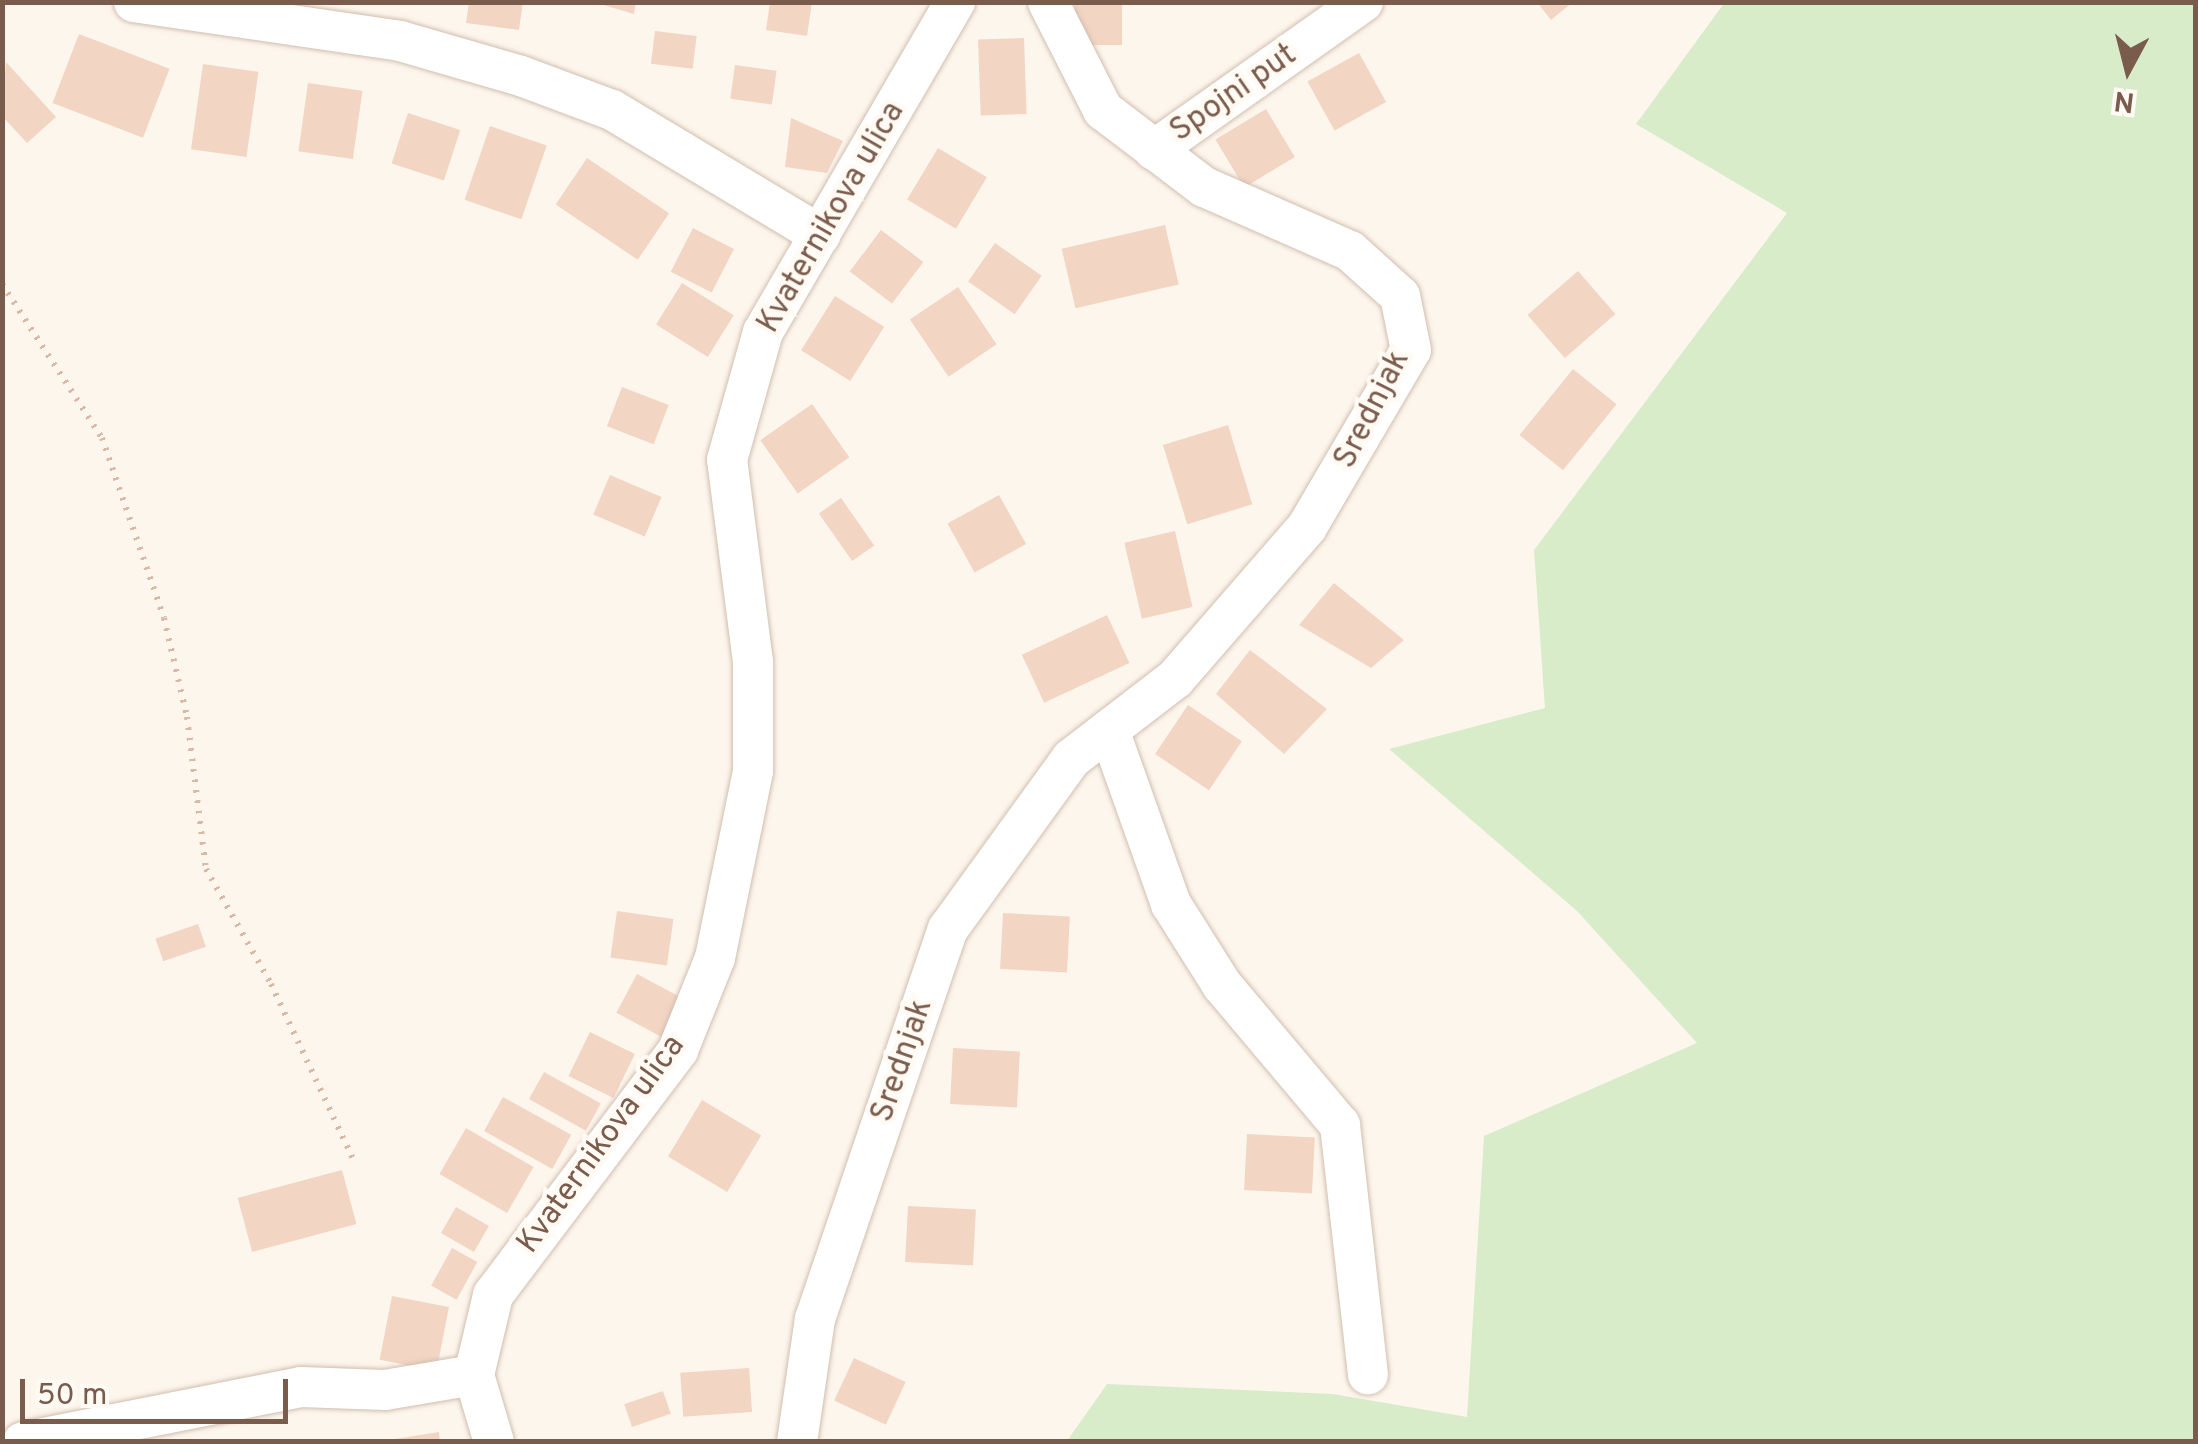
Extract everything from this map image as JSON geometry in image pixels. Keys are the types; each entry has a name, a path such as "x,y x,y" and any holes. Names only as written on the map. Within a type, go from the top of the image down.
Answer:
{"street":[{"path":"134,2 400,41 521,76 612,110 820,235"},
{"name":"Kvaternikova ulica","path":"494,1442 474,1375 493,1295 678,1050 715,958 753,770 753,662 727,460 764,332 955,2"},
{"name":"Srednjak","path":"798,1442 816,1319 948,928 1071,759 1175,679 1307,526 1411,350 1400,296 1350,251 1204,187 1103,110 1048,2"},
{"name":"Spojni put","path":"1154,150 1363,2"},
{"path":"1109,730 1171,904 1222,985 1340,1125 1368,1374"},
{"path":"23,1442 301,1387 385,1390 474,1375"}],"path":[{"path":"2,284 102,438 164,618 187,717 206,869 279,1000 354,1161"}],"green space":[{"path":"1725,2 2195,3 2195,1441 1067,1441 1107,1384 1333,1394 1467,1417 1484,1136 1697,1043 1577,911 1389,749 1545,708 1534,550 1787,213 1636,124"}],"building":[{"path":"469,2 523,2 519,30 466,23"},
{"path":"593,2 636,2 634,14"},
{"path":"770,2 812,2 807,36 766,30"},
{"path":"1075,2 1122,2 1122,45 1075,45"},
{"path":"1537,2 1573,2 1551,20"},
{"path":"655,31 697,36 693,69 651,64"},
{"path":"79,34 170,69 143,138 52,103"},
{"path":"1024,38 1027,114 981,116 978,40"},
{"path":"1359,53 1386,102 1335,131 1307,82"},
{"path":"6,62 56,117 27,143 2,116"},
{"path":"203,64 258,72 246,157 191,149"},
{"path":"735,65 777,71 772,105 730,99"},
{"path":"308,83 362,91 353,159 298,151"},
{"path":"1266,109 1295,157 1244,187 1215,139"},
{"path":"408,113 460,130 444,180 392,163"},
{"path":"791,118 843,141 827,173 785,167"},
{"path":"490,126 547,146 521,219 465,200"},
{"path":"938,148 987,177 956,229 907,199"},
{"path":"587,158 669,213 638,260 556,204"},
{"path":"1165,225 1179,284 1075,308 1062,249"},
{"path":"693,228 734,249 712,293 671,272"},
{"path":"881,230 923,262 892,303 850,272"},
{"path":"995,243 1042,276 1015,314 968,282"},
{"path":"1578,271 1615,314 1565,358 1527,315"},
{"path":"682,283 734,315 708,357 656,325"},
{"path":"958,287 997,344 949,377 910,319"},
{"path":"835,296 884,327 850,381 801,350"},
{"path":"1573,369 1617,404 1563,470 1520,435"},
{"path":"622,387 669,405 654,444 607,426"},
{"path":"812,404 849,457 798,493 760,440"},
{"path":"1228,425 1252,504 1187,524 1163,445"},
{"path":"610,475 662,497 645,536 593,515"},
{"path":"999,495 1026,544 975,573 947,524"},
{"path":"841,498 874,546 852,561 819,513"},
{"path":"1175,531 1193,607 1142,619 1124,543"},
{"path":"1334,583 1404,640 1371,668 1299,625"},
{"path":"1107,615 1129,663 1044,703 1022,655"},
{"path":"1250,650 1327,709 1284,754 1216,694"},
{"path":"1188,705 1242,741 1209,790 1155,754"},
{"path":"617,911 673,919 667,965 610,958"},
{"path":"1003,913 1070,917 1067,972 1000,969"},
{"path":"198,924 206,947 163,961 155,939"},
{"path":"637,974 683,998 662,1037 616,1013"},
{"path":"590,1032 635,1054 613,1098 569,1076"},
{"path":"953,1048 1020,1052 1017,1107 950,1104"},
{"path":"544,1072 601,1104 586,1131 529,1099"},
{"path":"503,1097 571,1135 552,1169 484,1131"},
{"path":"702,1100 761,1136 727,1192 668,1157"},
{"path":"466,1128 534,1167 507,1213 440,1174"},
{"path":"1247,1134 1315,1138 1312,1193 1244,1190"},
{"path":"342,1170 356,1224 252,1252 238,1198"},
{"path":"908,1206 976,1210 973,1265 905,1262"},
{"path":"456,1207 489,1226 474,1252 441,1233"},
{"path":"452,1248 477,1262 457,1300 431,1286"},
{"path":"392,1296 449,1307 437,1371 380,1360"},
{"path":"854,1358 906,1382 886,1425 834,1401"},
{"path":"749,1368 752,1412 683,1417 680,1373"},
{"path":"663,1391 671,1414 632,1427 624,1404"},
{"path":"439,1432 440,1442 395,1442 395,1439"}]}
